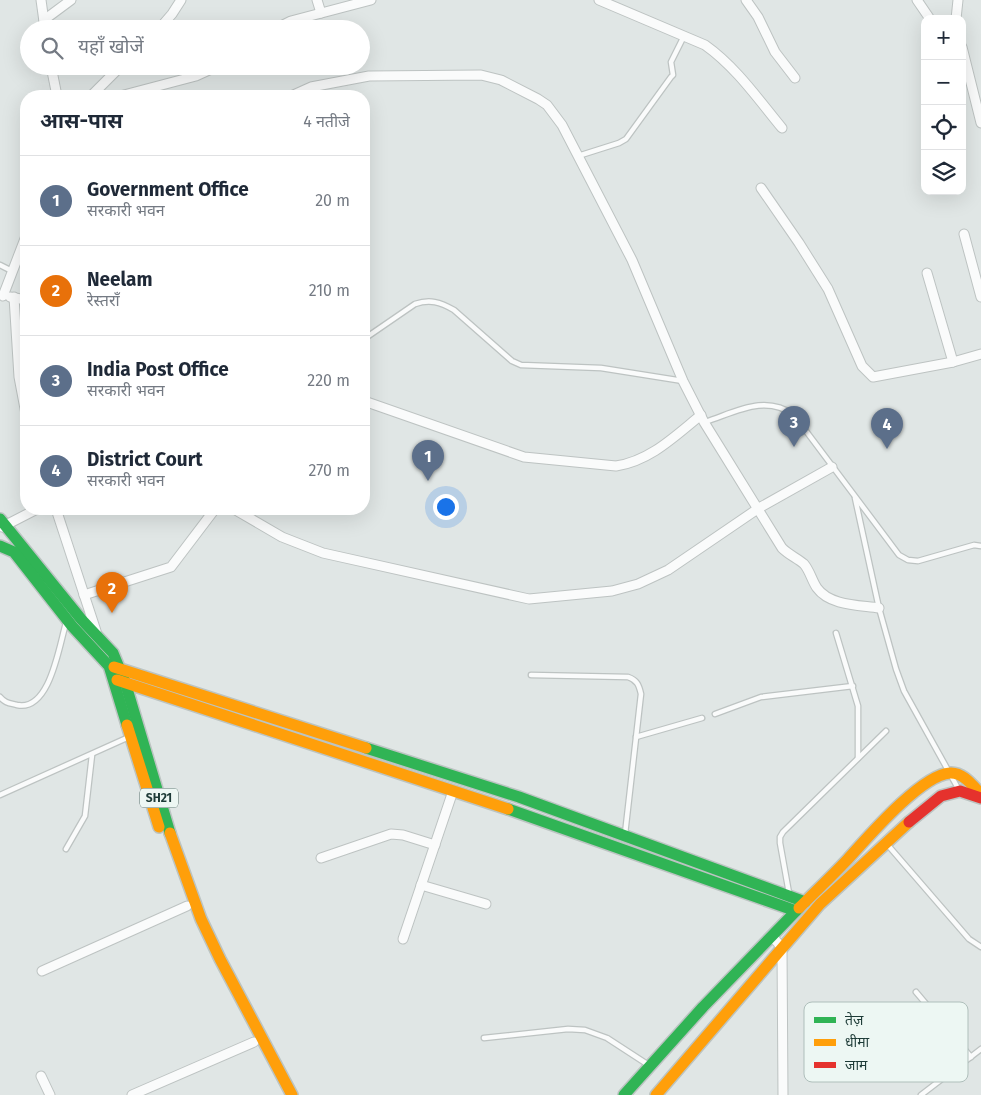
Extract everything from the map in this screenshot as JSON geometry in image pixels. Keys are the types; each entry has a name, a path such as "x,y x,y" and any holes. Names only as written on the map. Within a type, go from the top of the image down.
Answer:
{"main road":[{"name":"SH21","path":"2,524 75,612 102,656 114,671 130,736 150,802 196,929 282,1095"},
{"path":"0,536 14,552"},
{"name":"SH21","path":"0,546 14,552 67,619 93,641"},
{"path":"114,671 519,797 805,902"},
{"path":"114,671 125,682 504,807 796,911"},
{"name":"SH21","path":"125,682 169,830 201,919 292,1095"},
{"path":"624,1095 730,978 901,805 936,778 950,773 964,776 981,794"},
{"path":"656,1095 817,908 897,831 941,796 960,791 981,798"}],"street":[{"path":"41,0 44,20"},
{"path":"49,20 71,0"},
{"path":"167,20 180,0"},
{"path":"317,0 321,13"},
{"path":"298,20 371,0"},
{"path":"598,0 705,45 724,60 782,128"},
{"path":"746,0 758,17 776,52 795,78"},
{"path":"917,0 927,15"},
{"path":"956,15 958,0"},
{"path":"966,67 981,123"},
{"path":"53,75 56,90"},
{"path":"97,90 112,75"},
{"path":"143,90 198,75"},
{"path":"305,90 311,87 369,76 481,75 501,80 547,105 562,125 632,260 702,419 759,508 782,548 805,565 818,590 832,599 879,608"},
{"path":"761,188 828,289 862,366 873,377 953,362 981,354"},
{"path":"964,234 981,297"},
{"path":"20,251 1,296 20,298"},
{"path":"927,273 953,362"},
{"path":"14,297 20,382"},
{"path":"370,403 524,457 616,466 630,464 650,455 702,419"},
{"path":"244,515 282,537 323,553 529,599 612,591 638,584 668,570 759,508 832,467"},
{"path":"2,524 23,515"},
{"path":"58,515 84,595 93,641"},
{"path":"84,595 171,567 210,515"},
{"path":"403,939 453,791"},
{"path":"322,858 392,834 403,835 434,845"},
{"path":"421,885 486,904"},
{"path":"805,902 817,908"},
{"path":"42,971 187,906"},
{"path":"796,911 809,919"},
{"path":"772,936 782,948 783,1095"},
{"path":"132,1095 254,1042"},
{"path":"41,1076 50,1095"}],"lane":[{"path":"578,156 620,143 630,135 671,78 673,74 671,62 684,36"},
{"path":"0,265 12,272"},
{"path":"370,335 415,304 433,301 444,304 454,310 512,361 521,364 601,368 684,381"},
{"path":"702,419 757,405 771,404 784,407 794,415 899,554 908,560 918,561 974,545 981,546"},
{"path":"854,496 879,608 896,669 904,691 960,791"},
{"path":"0,697 4,702 24,706 36,701 49,684 67,619"},
{"path":"836,633 853,686 859,713 858,758"},
{"path":"531,674 628,677 636,680 641,694 625,836"},
{"path":"715,714 761,698 853,686"},
{"path":"636,737 702,718"},
{"path":"790,897 780,837 886,731"},
{"path":"0,794 92,755 130,736"},
{"path":"66,849 85,816 92,755"},
{"path":"885,842 969,939 981,947"},
{"path":"916,992 924,1002"},
{"path":"484,1038 585,1030 606,1038 651,1066"},
{"path":"968,1059 981,1049"},
{"path":"968,1053 971,1057"},
{"path":"921,1095 938,1082"}],"traffic: fast":[{"path":"0,519 81,619 113,653 125,682 170,833"},
{"path":"0,546 14,552 72,626 109,666 127,725"},
{"path":"366,748 519,797 805,902"},
{"path":"508,809 796,911"},
{"path":"624,1095 703,1007 799,908"}],"traffic: slow":[{"path":"114,667 366,748"},
{"path":"117,680 508,809"},
{"path":"127,725 159,827"},
{"path":"799,908 896,808 925,784 938,776 955,773 967,780 981,794"},
{"path":"656,1095 820,904 909,822"},
{"path":"170,833 201,919 292,1095"}],"traffic: jam":[{"path":"909,822 941,796 960,791 981,798"}],"place":[{"name":"India Post Office","path":"794,447"},
{"name":"District Court","path":"887,449"},
{"name":"Government Office","path":"428,481"},
{"name":"Neelam","path":"112,613"}]}
